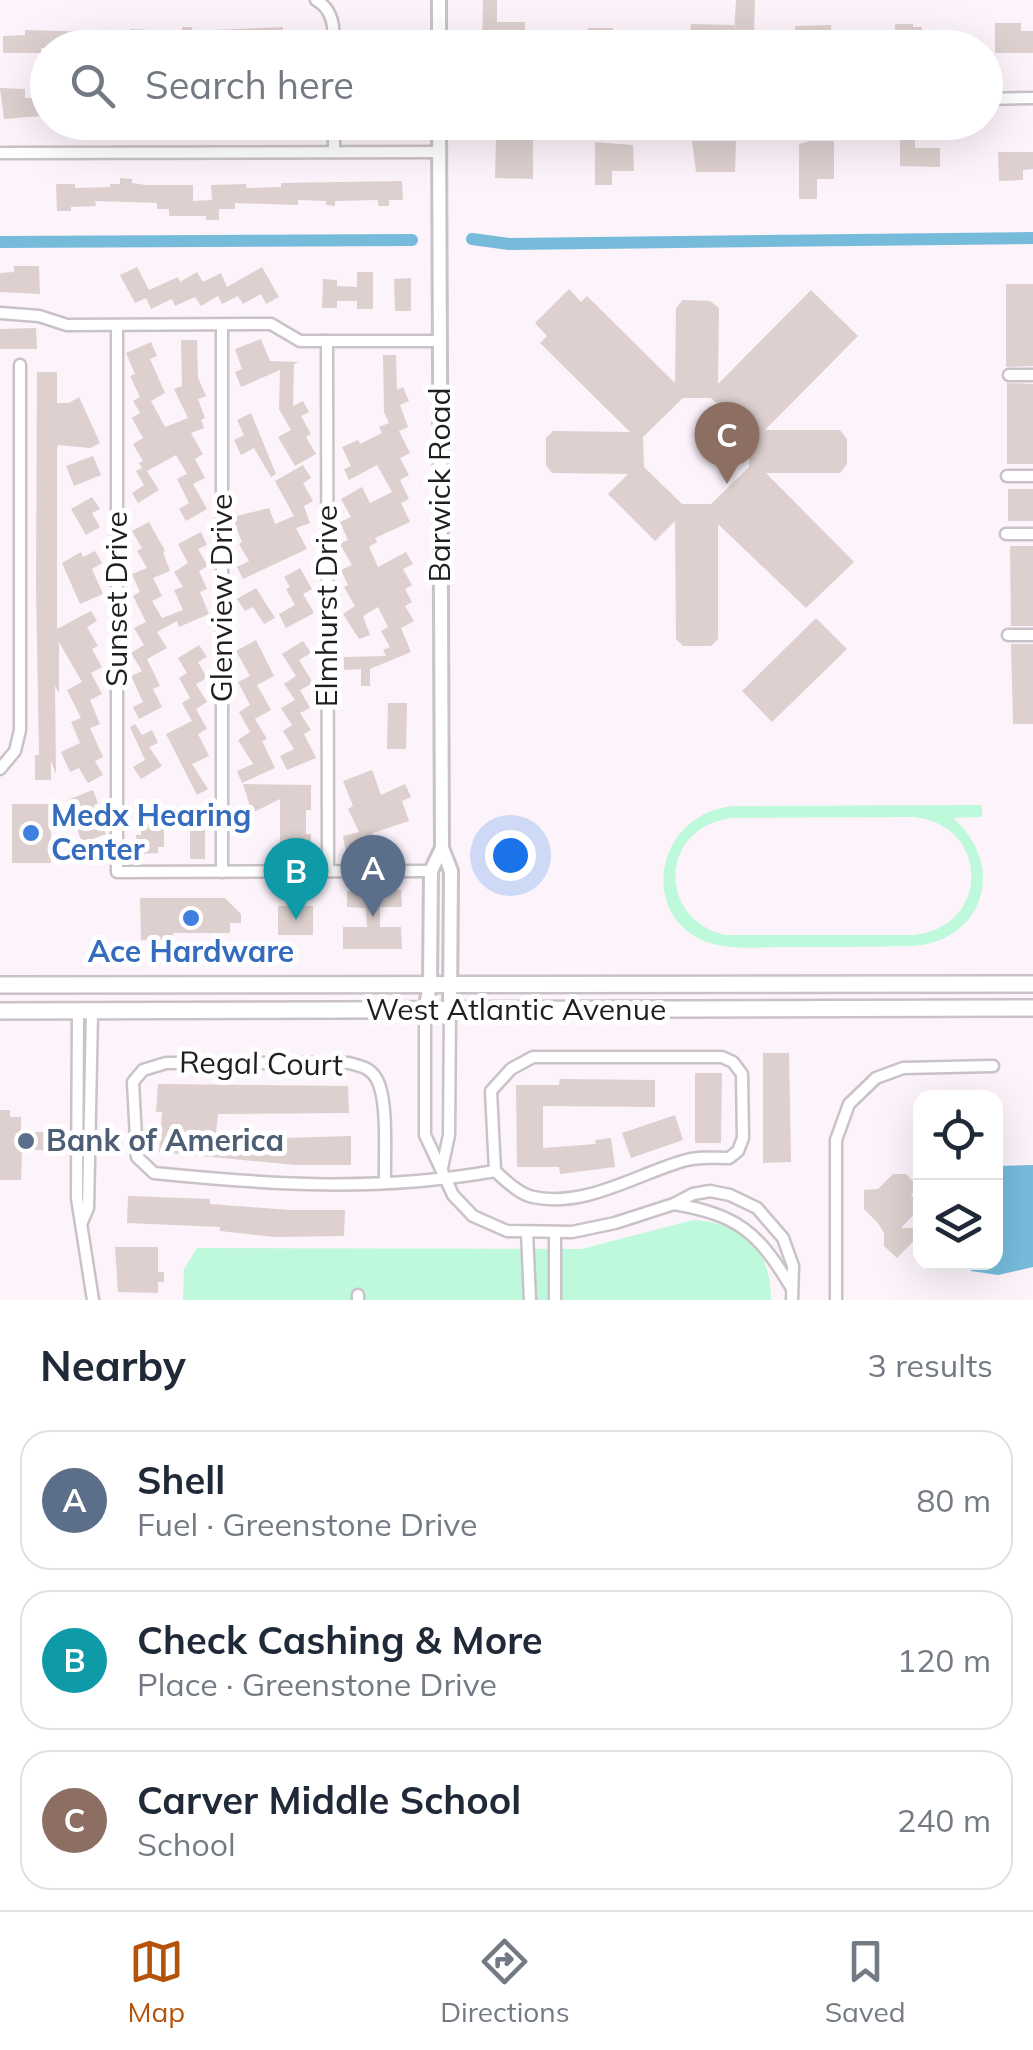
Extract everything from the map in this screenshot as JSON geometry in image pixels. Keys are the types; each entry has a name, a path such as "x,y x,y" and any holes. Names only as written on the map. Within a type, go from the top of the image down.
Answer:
{"main road":[{"name":"West Atlantic Avenue","path":"0,985 1033,984"},
{"path":"0,999 20,985"},
{"name":"West Atlantic Avenue","path":"0,1010 1033,1008"}],"street":[{"path":"439,0 439,30"},
{"path":"319,2 328,10 334,30"},
{"path":"1003,98 1033,98"},
{"path":"334,140 334,152"},
{"name":"Barwick Road","path":"439,140 442,848 451,871 450,1010"},
{"path":"0,153 439,152"},
{"path":"0,313 39,316 67,326 271,324 300,341 439,340"},
{"name":"Sunset Drive","path":"117,325 118,872 222,872"},
{"name":"Glenview Drive","path":"222,325 222,872"},
{"name":"Elmhurst Drive","path":"327,341 328,872"},
{"path":"0,769 15,751 20,730 20,365"},
{"path":"1009,374 1033,374"},
{"path":"1007,476 1033,476"},
{"path":"1006,534 1033,534"},
{"path":"1008,635 1033,635"},
{"name":"Barwick Road","path":"425,1010 430,984 432,871 442,848"},
{"path":"222,872 432,871"},
{"path":"425,1010 425,1135 459,1202 480,1221 507,1231 594,1229 674,1204 693,1194 710,1191 740,1198 772,1222 788,1247 794,1266 792,1294"},
{"path":"443,1174 449,1135 450,1010"},
{"path":"85,1012 77,1198 93,1300"},
{"path":"532,1057 722,1057 733,1062 742,1074 743,1138 738,1151 729,1158 682,1161 619,1186 566,1198 530,1197 495,1170 491,1091 511,1068 532,1057"},
{"name":"Regal Court","path":"385,1183 382,1104 378,1080 366,1067 349,1063 166,1063 142,1070 133,1082 137,1157 154,1173 303,1186 385,1183 495,1170"},
{"path":"836,1300 836,1150 838,1130 849,1104 876,1078 903,1068 993,1066"},
{"path":"674,1204 712,1210 745,1228 772,1254 792,1294"},
{"path":"527,1232 530,1300"},
{"path":"555,1232 555,1300"},
{"path":"530,1282 554,1282"}],"green space":[{"path":"982,805 982,817 953,818 969,836 979,857 983,877 980,897 972,915 958,930 938,941 913,946 748,948 713,944 688,931 672,913 664,892 664,869 672,846 686,827 707,813 734,806","holes":["913,817 939,824 957,837 968,856 968,896 957,915 939,928 913,935 725,935 702,925 686,910 677,892 680,853 692,836 710,824 734,818"]},
{"path":"693,1220 726,1226 751,1242 766,1266 771,1300 183,1300 184,1269 197,1248 582,1249"}],"water":[{"path":"1033,1165 1033,1267 998,1275 971,1271 1003,1270 1003,1166"}],"building":[{"path":"483,0 497,0 497,22 525,22 525,30 482,30"},
{"path":"736,0 755,0 754,30 734,30"},
{"path":"995,23 1021,23 1021,31 1033,31 1033,53 1003,53 1003,30 995,30"},
{"path":"691,24 734,25 734,30 691,30"},
{"path":"895,24 922,27 922,30 895,30"},
{"path":"831,25 831,30 795,30 795,26"},
{"path":"283,27 283,30 214,30"},
{"path":"25,30 30,30 30,53 3,53 3,36 25,35"},
{"path":"0,88 25,89 25,98 30,98 30,117 4,119"},
{"path":"496,140 533,140 533,179 495,178"},
{"path":"900,140 915,140 915,148 940,148 940,167 900,166"},
{"path":"692,141 736,141 735,172 696,172"},
{"path":"834,141 834,179 817,179 817,199 799,199 799,144"},
{"path":"595,142 633,145 634,171 612,171 612,185 595,185"},
{"path":"998,152 1033,152 1033,169 1023,170 1023,180 999,181"},
{"path":"120,178 146,185 193,185 193,201 212,200 211,185 246,184 247,188 281,187 281,183 402,181 403,200 389,200 389,206 378,206 378,200 335,201 335,206 326,205 326,201 298,200 298,205 235,203 235,209 219,209 219,220 169,216 169,209 157,209 157,203 95,201 96,206 57,211 56,184 110,187 120,184"},
{"path":"14,266 39,266 40,294 0,292 0,273 14,272"},
{"path":"137,267 149,290 178,277 180,282 197,272 203,282 221,273 227,287 262,267 279,297 266,304 261,294 243,304 238,296 222,304 218,296 201,306 195,297 175,306 172,299 151,309 146,298 135,303 120,275"},
{"path":"357,272 373,272 373,309 357,309 357,301 337,301 337,308 322,308 323,279 337,280 337,286 357,287"},
{"path":"411,278 411,311 395,311 394,279"},
{"path":"1006,284 1033,284 1033,366 1006,367"},
{"path":"569,289 581,302 587,296 675,383 676,308 683,300 710,301 719,308 718,384 811,290 858,336 765,430 840,430 847,439 847,464 840,473 766,473 854,562 806,608 718,524 718,639 711,646 683,646 676,639 675,521 655,541 608,494 628,474 552,473 546,465 546,438 553,431 630,432 540,343 547,336 535,323","holes":["683,398 711,398 750,437 749,467 711,504 682,504 644,467 643,437"]},
{"path":"36,328 37,349 0,349 0,329"},
{"path":"261,339 270,361 299,362 294,364 293,406 303,401 309,412 301,416 311,434 306,437 316,454 295,466 278,437 291,430 279,409 280,370 241,387 235,372 242,369 235,349"},
{"path":"181,340 197,340 198,378 206,396 198,399 205,418 201,420 204,428 191,433 203,454 195,459 205,478 193,484 207,509 186,521 179,509 189,503 177,479 187,474 176,455 147,471 159,490 138,503 132,493 144,485 136,471 142,468 139,463 143,461 133,444 143,438 132,418 140,413 133,401 140,397 130,376 135,374 126,353 151,342 157,356 150,359 165,393 151,401 165,427 188,418 174,389 182,386"},
{"path":"383,355 396,355 397,390 403,387 409,401 400,405 408,427 399,431 410,453 400,458 409,475 400,480 409,499 401,503 410,522 375,538 377,542 369,547 378,567 406,552 413,564 403,569 412,585 405,589 412,602 405,606 414,621 401,628 411,652 370,669 370,686 361,686 361,669 344,670 344,657 386,656 383,650 390,647 381,631 388,627 378,607 363,616 370,635 359,639 343,614 355,606 344,587 348,585 341,570 352,565 340,544 348,540 340,522 351,517 341,499 362,487 370,503 392,492 377,465 349,480 344,469 351,466 342,447 358,440 360,444 382,433 379,427 389,423 384,412"},
{"path":"37,372 57,372 57,403 69,403 79,397 100,443 90,448 57,448 57,629 91,611 97,621 87,627 98,646 92,649 102,667 91,673 102,694 90,700 100,724 90,728 103,757 95,761 103,775 88,783 79,768 70,772 61,752 80,743 71,722 81,718 67,690 82,682 59,642 56,774 51,761 51,780 35,780 35,755 39,755"},
{"path":"1007,383 1033,384 1033,464 1007,464"},
{"path":"251,413 276,474 271,477 254,448 241,455 234,440 244,435 237,420"},
{"path":"93,456 101,475 74,486 66,466"},
{"path":"303,465 311,478 303,483 313,501 304,506 310,523 296,528 307,549 243,579 237,567 249,561 239,544 242,542 232,517 269,508 275,524 294,516 275,481"},
{"path":"1008,489 1033,489 1033,521 1008,521"},
{"path":"92,497 100,509 92,513 100,527 86,535 71,509"},
{"path":"149,522 165,551 170,571 153,578 162,596 152,601 162,618 183,610 174,590 183,587 174,572 188,563 178,544 201,532 207,545 198,549 208,566 199,571 207,589 200,592 209,614 179,627 177,621 157,632 167,648 147,659 160,686 153,689 162,707 139,719 133,707 143,702 131,676 142,671 131,653 144,645 134,628 146,622 133,596 140,592 132,574 147,568 132,531"},
{"path":"1010,546 1033,546 1033,626 1011,626"},
{"path":"95,551 102,563 92,569 103,594 80,604 62,563 81,552 83,557"},
{"path":"300,568 312,589 303,594 314,613 286,628 279,614 295,605 284,577"},
{"path":"256,588 275,618 264,624 253,607 245,611 237,599"},
{"path":"816,618 847,649 772,722 742,691"},
{"path":"256,640 274,676 257,685 271,710 255,719 267,739 262,741 275,768 242,783 237,771 253,764 238,740 250,732 239,712 250,705 238,682 250,676 236,651"},
{"path":"303,641 311,653 299,660 313,683 300,690 310,708 300,713 311,730 304,734 316,758 287,770 280,756 294,749 283,731 292,725 281,708 295,700 284,684 296,676 282,654"},
{"path":"1011,644 1033,644 1033,724 1013,724"},
{"path":"199,645 207,657 198,662 207,678 196,684 207,702 196,709 207,729 198,734 209,756 192,764 208,789 197,795 166,734 192,721 182,703 190,698 179,678 187,673 178,658"},
{"path":"388,703 407,703 406,749 387,749"},
{"path":"135,724 142,735 152,730 158,743 149,747 162,766 141,779 133,767 145,760 130,727"},
{"path":"372,770 381,795 405,784 411,797 402,801 409,821 373,833 375,845 346,852 343,836 359,832 348,809 353,806 343,781"},
{"path":"243,784 311,785 306,834 311,834 311,845 305,845 305,854 280,854 280,799 252,813"},
{"path":"93,790 98,803 94,805 106,834 82,843 67,800"},
{"name":"Medx Hearing Center","path":"12,804 51,804 51,863 12,863"},
{"path":"205,821 205,859 190,859 190,823 198,825"},
{"path":"164,823 164,847 158,847 158,853 141,854 141,847 136,847 136,835 141,835 141,824"},
{"path":"401,890 402,907 380,907 380,927 401,927 402,949 343,949 343,927 367,927 366,908 347,907 347,891"},
{"name":"Ace Hardware","path":"140,898 225,898 241,914 241,923 230,923 230,933 173,933 174,940 141,940"},
{"path":"278,906 313,906 313,935 278,935"},
{"path":"763,1053 789,1053 791,1162 763,1163"},
{"path":"695,1073 722,1073 721,1143 695,1143"},
{"path":"560,1079 655,1080 655,1107 543,1106 543,1148 596,1144 595,1140 611,1138 615,1167 560,1174 559,1167 517,1167 516,1085 559,1085"},
{"path":"158,1084 348,1086 349,1113 218,1114 216,1133 284,1135 283,1138 351,1136 351,1165 295,1165 159,1152 162,1112 156,1112"},
{"name":"Bank of America","path":"0,1110 10,1110 10,1117 21,1117 21,1132 52,1132 52,1150 22,1150 21,1180 0,1180"},
{"path":"675,1115 683,1140 631,1158 622,1133"},
{"path":"893,1174 906,1174 913,1181 913,1215 901,1228 913,1228 913,1242 897,1258 884,1246 884,1233 864,1209 864,1190 878,1189"},
{"path":"128,1196 210,1199 210,1204 289,1210 345,1210 344,1236 275,1237 220,1231 220,1227 127,1223"},
{"path":"115,1247 158,1247 158,1272 164,1272 164,1282 158,1282 158,1293 118,1292"}],"waterway":[{"path":"472,239 509,244 1033,238"},
{"path":"0,242 412,240"}],"place":[{"name":"Carver Middle School","path":"727,484"},
{"name":"Medx Hearing Center","path":"31,833"},
{"name":"Shell","path":"373,917"},
{"name":"Ace Hardware","path":"191,918"},
{"name":"Check Cashing & More","path":"296,920"},
{"name":"Bank of America","path":"26,1141"}]}
